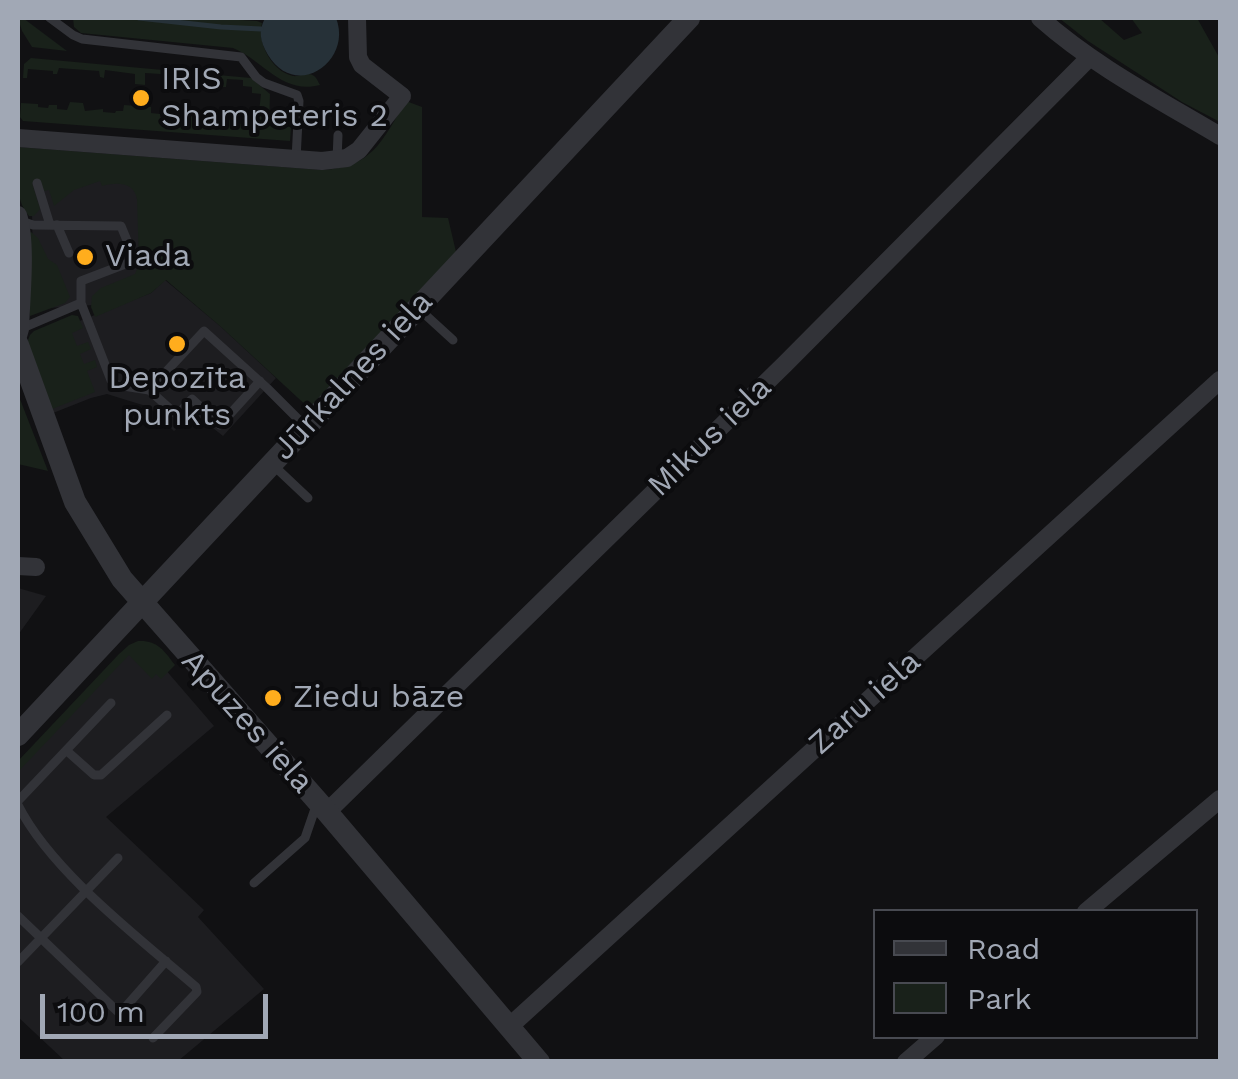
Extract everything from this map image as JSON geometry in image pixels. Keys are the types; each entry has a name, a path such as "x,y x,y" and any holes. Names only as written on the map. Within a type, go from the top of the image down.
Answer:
{"street":[{"path":"18,138 296,159 346,158 359,150 402,96 362,65 356,18"},
{"name":"Jūrkalnes iela","path":"18,735 688,18"},
{"path":"1040,18 1089,58 1220,136"},
{"name":"Mikus iela","path":"322,807 785,364 1089,58"},
{"name":"Apuzes iela","path":"19,218 18,337 76,502 122,579 539,1062"},
{"name":"Zaru iela","path":"510,1026 1220,380"},
{"path":"1090,909 1220,800"},
{"path":"906,1062 933,1039"}],"lane":[{"path":"50,18 82,39 241,56 256,77 299,100 296,159"},
{"path":"337,160 338,136"},
{"path":"37,183 69,253"},
{"path":"19,218 33,225 121,226 133,255 128,263 79,276 81,304 116,385 149,390 177,415 192,399 220,425 260,381"},
{"path":"18,337 81,304"},
{"path":"418,308 453,340"},
{"path":"149,390 204,332 306,427"},
{"path":"272,464 308,498"},
{"path":"111,703 18,803 35,836 88,892 196,987 197,992 153,1038"},
{"path":"67,751 94,776 101,775 167,715"},
{"path":"254,884 305,838 322,807"},
{"path":"18,962 118,858"},
{"path":"18,916 117,1011 122,1011 166,960"}],"shaded area":[{"path":"265,18 336,18 339,34 329,61 306,75 293,75 280,68 262,41"},
{"path":"81,162 133,184 145,201 144,270 108,304 34,309 32,214 18,177"},
{"path":"165,280 276,378 223,436 194,413 174,431 149,407 107,394 48,415 26,342 151,293"},
{"path":"18,588 46,596 18,635"},
{"path":"146,647 214,726 106,817 204,910 198,917 264,989 178,1061 65,1061 18,1017 18,765 125,651"}],"green space":[{"path":"18,18 23,18 67,51 32,47"},
{"path":"73,18 257,21 262,23 264,47 272,62 293,76 311,75 320,85 307,87 284,81 233,48 81,33 74,27"},
{"path":"1059,18 1099,18 1124,40 1142,33 1131,18 1197,18 1220,59 1220,122 1182,102"},
{"path":"31,58 251,78 270,94 269,126 291,127 290,141 23,121 21,103 48,108 57,105 57,109 67,110 70,102 83,103 85,111 103,109 115,113 123,111 124,105 151,107 151,113 160,117 170,118 171,114 189,120 192,112 205,113 207,121 258,121 261,94 243,86 243,80 227,79 226,87 221,82 192,78 182,78 180,84 176,83 176,75 145,73 145,85 135,84 135,74 105,70 104,78 99,71 59,68 57,74 28,69 27,78 23,78 24,64"},
{"path":"406,101 422,107 422,217 448,218 456,252 310,409 166,280 151,293 95,317 92,296 101,288 135,274 139,264 137,199 129,186 102,186 100,181 74,190 54,206 49,190 44,191 40,180 32,183 40,209 34,216 29,216 21,201 18,147 322,170 339,168 353,164 374,149"},
{"path":"31,232 48,259 57,265 70,297 65,303 30,316 26,236"},
{"path":"78,316 83,328 72,333 77,346 88,342 91,349 80,354 84,364 95,360 97,367 87,371 95,392 47,411 25,347 34,331"},
{"path":"18,394 48,471 18,464"},
{"path":"138,641 160,647 175,665 161,679 156,674 152,679 129,655 18,772 18,761 119,654"}],"waterway":[{"path":"139,18 261,29"}],"place":[{"name":"IRIS Shampeteris 2","path":"141,98"},
{"name":"Viada","path":"85,257"},
{"name":"Depozīta punkts","path":"177,344"},
{"name":"Ziedu bāze","path":"273,698"}]}
